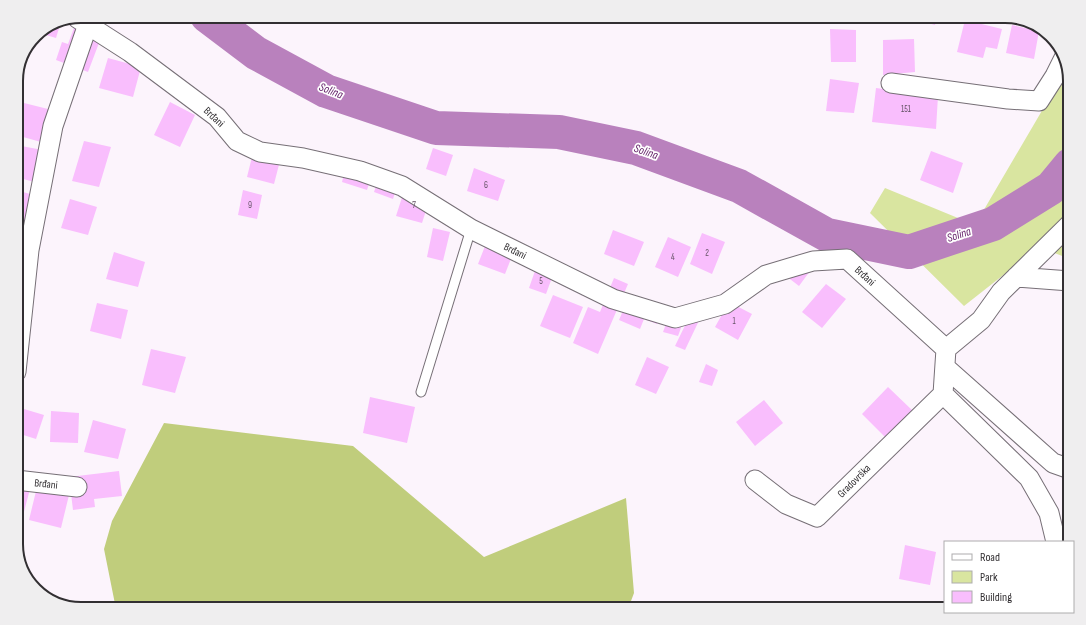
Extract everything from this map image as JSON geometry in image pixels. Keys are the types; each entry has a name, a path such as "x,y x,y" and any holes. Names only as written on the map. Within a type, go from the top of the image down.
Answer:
{"street":[{"name":"Brđani","path":"23,306 29,250 53,126 82,23"},
{"name":"Brđani","path":"86,23 130,52 217,117 237,142 260,152 303,158 360,171 402,186 471,229 613,299 675,318 725,304 766,275 813,261 847,259 945,358"},
{"path":"891,83 1008,99 1039,101 1061,65"},
{"path":"1056,541 1049,513 1028,478 942,394 945,358 981,320 1001,292 1063,231"},
{"path":"1016,277 1063,280"},
{"path":"945,358 1052,464 1063,467"},
{"name":"Gradovrška","path":"755,480 786,504 817,517 942,394"},
{"name":"Brđani","path":"23,481 77,487"}],"lane":[{"path":"421,392 471,229"}],"green space":[{"path":"1063,75 1063,256 1039,247 964,306 870,213 885,188 975,225"},
{"path":"164,423 353,446 484,557 626,498 634,593 631,602 115,602 104,549 112,521"}],"building":[{"path":"964,23 977,23 1002,29 997,49 986,47 983,58 957,52"},
{"path":"75,25 102,35 88,72 56,60 62,42 68,44"},
{"path":"1012,25 1031,29 1038,34 1034,59 1006,53"},
{"path":"59,27 56,38 46,35"},
{"path":"830,29 856,30 856,62 831,62"},
{"path":"914,39 915,72 883,75 883,40"},
{"path":"108,58 141,67 133,97 99,88"},
{"path":"830,79 859,83 854,113 826,111"},
{"path":"876,88 938,96 936,129 872,122"},
{"path":"170,102 195,115 180,147 154,135"},
{"path":"24,103 56,111 48,144 23,137"},
{"path":"84,141 111,147 99,187 72,181"},
{"path":"23,146 48,151 38,183 23,179"},
{"path":"433,148 453,155 446,176 426,169"},
{"path":"254,149 281,157 274,184 247,177"},
{"path":"931,151 963,163 953,193 920,180"},
{"path":"348,158 374,168 367,190 342,182"},
{"path":"474,168 505,180 498,201 467,191"},
{"path":"381,171 400,176 393,199 374,192"},
{"path":"405,188 431,195 422,223 396,216"},
{"path":"243,190 262,195 257,219 238,215"},
{"path":"23,192 37,196 28,230 23,229"},
{"path":"70,199 97,207 88,235 61,228"},
{"path":"433,228 450,232 443,261 427,257"},
{"path":"613,230 644,242 634,266 604,254"},
{"path":"702,233 725,242 712,274 690,264"},
{"path":"489,236 516,246 505,274 478,264"},
{"path":"668,237 691,247 678,277 655,267"},
{"path":"114,252 145,262 138,287 106,279"},
{"path":"813,267 799,286 786,276"},
{"path":"536,268 553,275 546,294 529,288"},
{"path":"614,278 628,284 598,354 573,343 588,307 600,312"},
{"path":"826,284 846,299 822,328 802,312"},
{"path":"630,294 663,308 657,324 644,319 640,329 619,320"},
{"path":"553,295 583,307 570,338 540,326"},
{"path":"729,302 752,314 738,340 715,327"},
{"path":"97,303 128,310 121,339 90,331"},
{"path":"696,303 705,308 685,350 675,346"},
{"path":"670,313 685,317 678,336 663,332"},
{"path":"151,349 186,357 175,393 142,385"},
{"path":"647,357 669,367 656,394 635,385"},
{"path":"706,364 718,370 712,386 699,382"},
{"path":"888,387 913,411 886,438 862,414"},
{"path":"370,397 415,407 407,443 363,433"},
{"path":"764,400 783,423 755,446 736,422"},
{"path":"24,409 44,415 36,439 23,435"},
{"path":"51,411 79,413 78,443 50,442"},
{"path":"93,420 126,429 118,459 84,452"},
{"path":"119,471 122,496 94,499 95,507 73,510 69,477"},
{"path":"23,487 30,489 23,515"},
{"path":"37,487 69,495 61,528 29,520"},
{"path":"905,545 936,552 930,585 899,579"}],"waterway":[{"name":"Solina","path":"216,23 256,53 326,91 436,128 559,132 636,148 739,186 827,235 909,252 993,224 1051,188 1063,173"}]}
